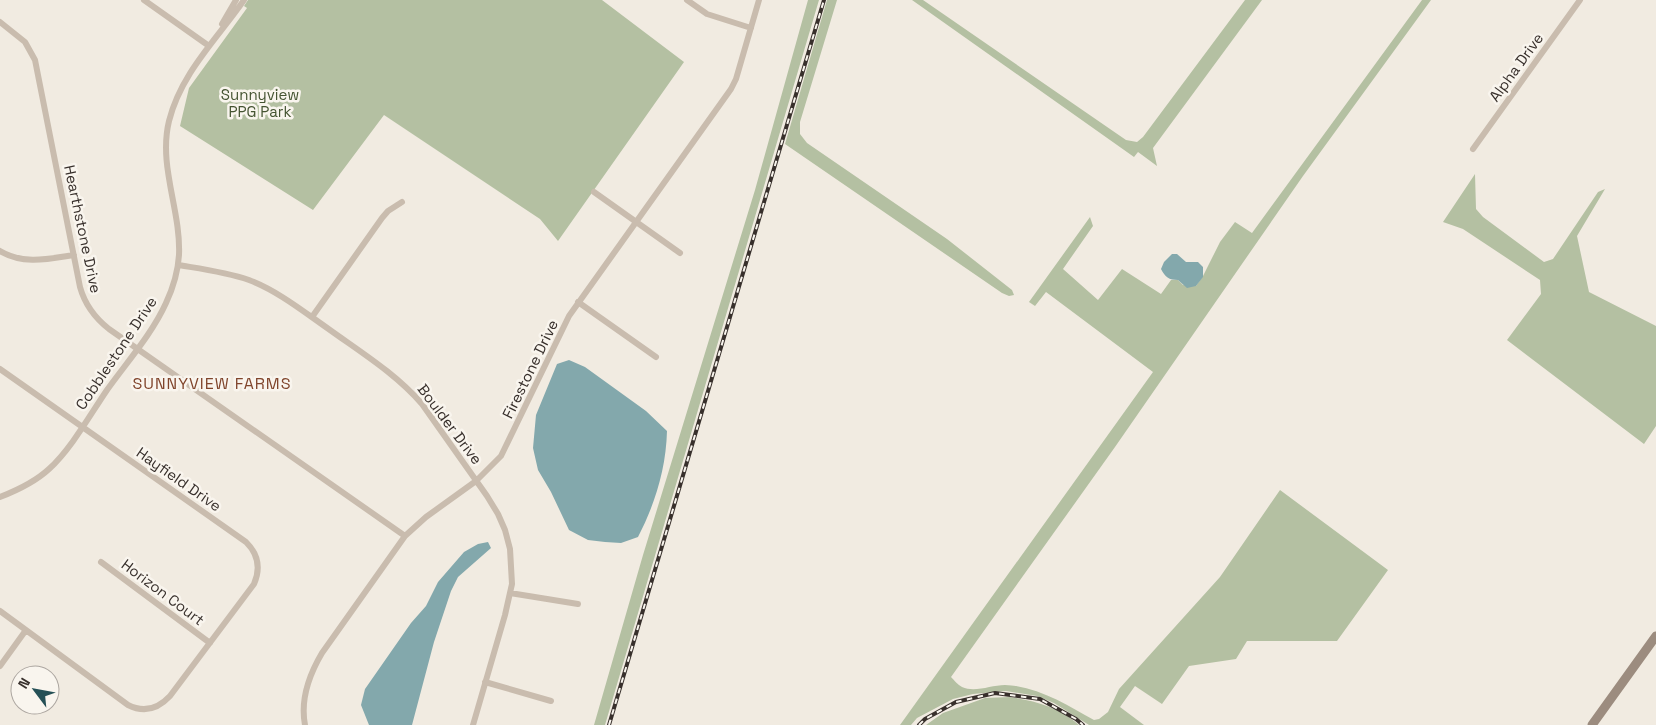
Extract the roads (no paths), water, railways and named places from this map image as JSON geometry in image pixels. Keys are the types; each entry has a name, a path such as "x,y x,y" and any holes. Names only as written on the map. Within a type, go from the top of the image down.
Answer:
{"street":[{"path":"144,0 209,46"},
{"path":"217,34 236,0"},
{"path":"217,34 244,0"},
{"path":"687,0 707,14 751,28"},
{"name":"Firestone Drive","path":"305,725 306,689 314,667 404,536 476,480 501,456 562,330 578,302 731,89 736,79 759,0"},
{"name":"Alpha Drive","path":"1473,149 1580,0"},
{"name":"Hearthstone Drive","path":"0,22 25,42 35,60 82,293 93,314 105,326 404,536"},
{"name":"Cobblestone Drive","path":"0,497 27,485 50,468 61,456 137,348 166,302 179,256 177,223 166,164 167,133 173,106 179,92 217,34"},
{"path":"594,192 680,253"},
{"path":"312,318 382,218 388,211 402,202"},
{"path":"0,251 14,258 27,261 74,255"},
{"name":"Boulder Drive","path":"178,265 220,272 250,280 282,297 389,372 422,404 498,514 508,541 512,570 510,593 473,725"},
{"path":"578,302 656,357"},
{"name":"Hayfield Drive","path":"0,369 246,542 252,547 258,562 257,577 254,584 164,703 158,707 142,710 128,705 0,611"},
{"name":"Horizon Court","path":"101,562 210,643"},
{"path":"510,593 578,604"},
{"path":"0,666 26,630"},
{"path":"1592,725 1656,636"},
{"path":"485,682 551,701"}],"water":[{"path":"1172,254 1177,254 1186,262 1198,262 1203,267 1203,277 1196,286 1187,288 1178,280 1170,279 1164,274 1161,269 1164,262"},
{"path":"569,360 585,367 646,411 667,431 662,473 650,512 638,537 621,543 588,540 569,530 538,470 533,448 536,415 557,364"},
{"path":"488,542 491,548 458,577 451,591 434,642 412,725 369,725 361,705 365,689 411,623 426,606 438,582 464,552 478,544"}],"railway":[{"path":"609,725 824,0"},
{"path":"919,725 925,719 956,702 995,693 1040,699 1076,719 1083,725"}],"district":[{"name":"SUNNYVIEW FARMS","path":"212,383"}],"park label":[{"name":"Sunnyview PPG Park","path":"260,102"}]}
